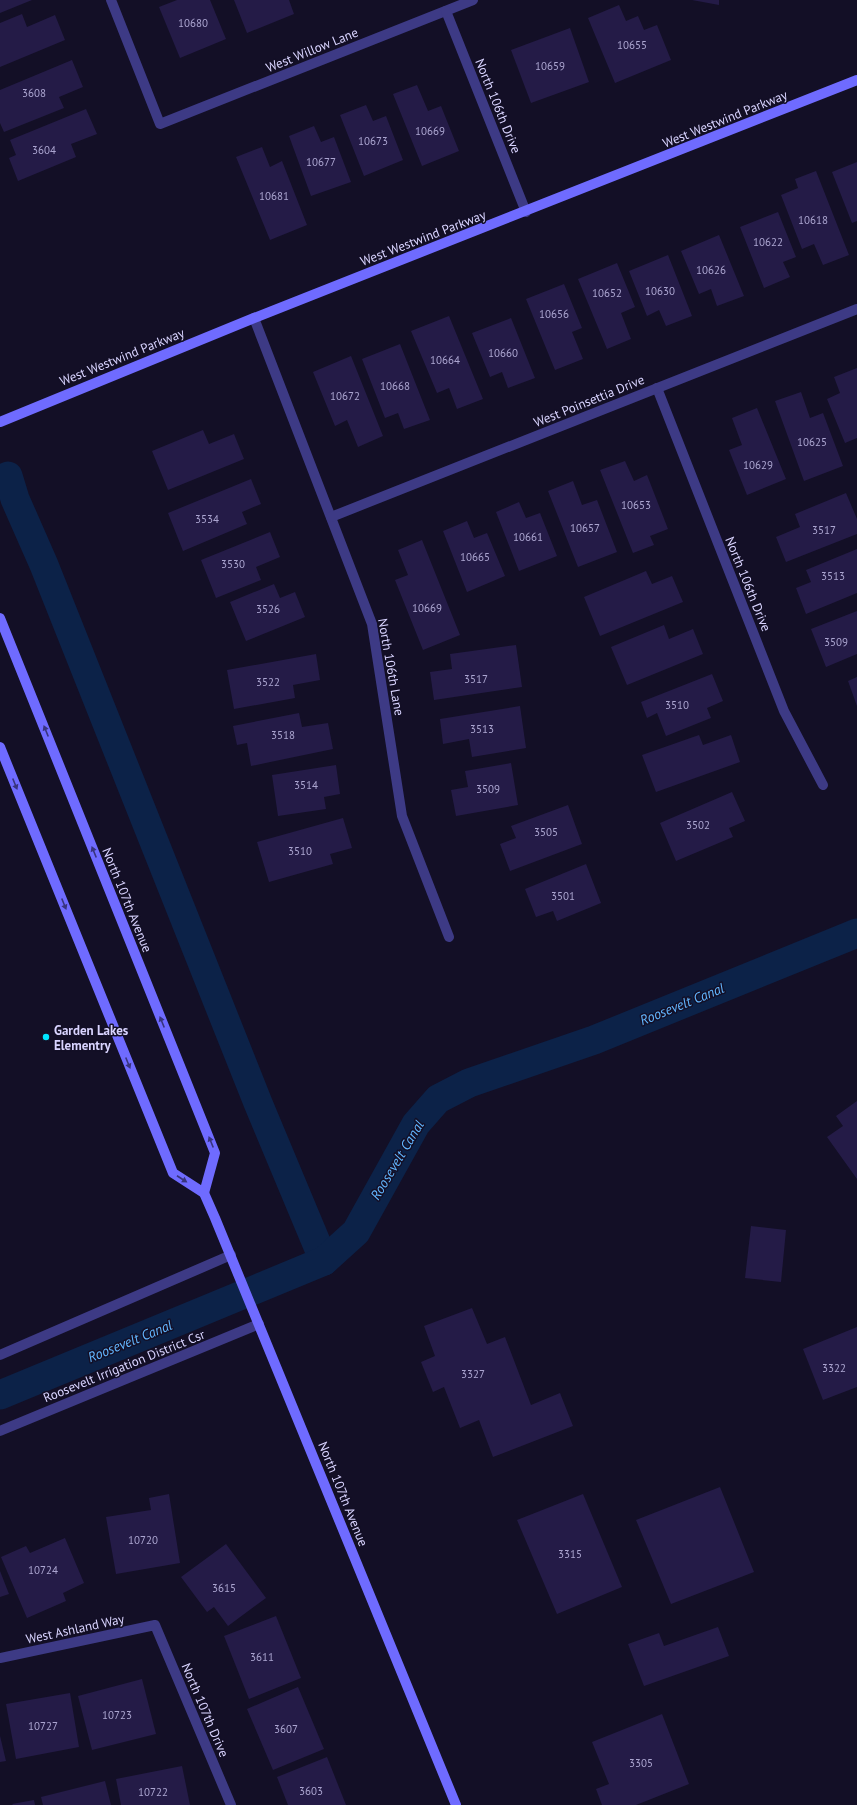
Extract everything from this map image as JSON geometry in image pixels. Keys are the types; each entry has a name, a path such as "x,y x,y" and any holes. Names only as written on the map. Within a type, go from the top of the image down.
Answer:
{"main road":[{"name":"West Westwind Parkway","path":"0,422 254,318 526,212 857,80"},
{"name":"North 107th Avenue","path":"0,618 215,1153 204,1193 456,1805"},
{"path":"0,747 173,1173 204,1193"}],"street":[{"name":"West Willow Lane","path":"112,0 160,124 473,0"},
{"name":"North 106th Drive","path":"446,11 526,212"},
{"name":"West Poinsettia Drive","path":"332,517 857,309"},
{"name":"North 106th Lane","path":"254,318 372,624 402,816 449,937"},
{"name":"North 106th Drive","path":"657,388 784,711 823,785"},
{"path":"0,1355 232,1259"},
{"name":"Roosevelt Irrigation District Csr","path":"0,1431 259,1324"},
{"name":"West Ashland Way","path":"0,1658 155,1625"},
{"name":"North 107th Drive","path":"155,1625 230,1805"}],"building":[{"path":"0,0 32,0 0,13"},
{"path":"177,0 210,0 226,39 180,58 159,7"},
{"path":"234,0 289,0 294,14 247,33"},
{"path":"692,0 719,0 719,5"},
{"path":"619,5 626,21 638,16 644,30 657,25 671,60 615,83 588,18"},
{"path":"22,14 27,27 55,15 65,40 0,67 0,23"},
{"path":"570,28 589,82 531,103 511,50"},
{"path":"72,60 83,87 59,97 64,108 4,132 0,123 0,90"},
{"path":"417,85 428,111 441,106 459,151 422,166 393,94"},
{"path":"366,105 373,121 386,116 403,160 364,176 340,115"},
{"path":"86,109 97,134 71,144 76,157 18,181 9,158 16,155 10,140"},
{"path":"314,126 321,142 334,137 351,182 311,196 289,136"},
{"path":"262,147 270,167 282,161 307,225 270,240 236,157"},
{"path":"857,162 857,221 852,223 832,172"},
{"path":"816,171 849,255 823,265 814,244 802,249 781,195 798,188 795,179"},
{"path":"778,212 796,257 783,262 790,277 764,288 740,227"},
{"path":"719,235 744,296 717,306 711,289 699,294 681,251"},
{"path":"668,255 692,316 666,326 659,310 647,316 629,271"},
{"path":"617,263 635,307 621,313 631,339 607,349 578,279"},
{"path":"564,284 582,328 572,332 583,359 555,370 526,299"},
{"path":"449,316 483,399 457,409 449,388 437,393 411,331"},
{"path":"511,318 535,378 508,388 502,372 490,377 472,333"},
{"path":"400,344 430,420 404,429 398,413 385,418 362,359"},
{"path":"351,356 383,436 358,447 347,420 335,426 313,372"},
{"path":"857,368 857,438 845,443 827,399 840,393 834,377"},
{"path":"801,392 810,418 823,413 843,466 804,481 775,401"},
{"path":"757,408 786,479 747,495 729,450 742,445 732,418"},
{"path":"203,430 209,444 234,434 244,459 168,490 152,451"},
{"path":"625,461 634,481 647,475 668,529 650,536 654,545 633,553 600,470"},
{"path":"251,479 261,504 242,512 247,524 183,551 168,513"},
{"path":"573,481 582,505 597,500 617,552 578,567 548,491"},
{"path":"846,493 857,519 857,534 786,562 776,537 800,527 795,514"},
{"path":"519,502 526,518 540,513 557,556 519,571 496,512"},
{"path":"467,521 474,538 487,533 505,576 467,592 443,531"},
{"path":"270,532 280,557 256,567 261,580 216,598 201,560"},
{"path":"422,540 460,635 423,650 395,580 408,575 398,550"},
{"path":"857,549 857,593 806,614 796,588 811,582 806,570"},
{"path":"646,571 652,584 672,576 683,602 600,636 584,597"},
{"path":"274,584 280,598 295,592 305,617 246,641 230,602"},
{"path":"857,611 857,654 826,667 811,629"},
{"path":"664,625 669,639 693,629 703,654 627,685 611,647"},
{"path":"516,645 522,687 434,700 430,672 452,669 450,654"},
{"path":"316,654 320,680 293,685 295,698 234,709 227,670"},
{"path":"712,674 723,701 707,708 711,718 666,736 657,713 647,718 641,702"},
{"path":"857,677 857,706 848,681"},
{"path":"520,706 526,748 472,757 469,739 443,744 440,719"},
{"path":"299,713 302,727 328,723 333,749 251,766 247,743 237,745 233,726"},
{"path":"699,735 703,745 731,735 740,762 656,792 642,755"},
{"path":"511,763 518,805 456,816 451,790 468,787 465,771"},
{"path":"336,765 340,794 324,797 326,809 278,816 272,775"},
{"path":"732,792 745,821 729,828 733,837 676,861 660,823"},
{"path":"568,805 582,844 510,871 500,844 516,838 511,826"},
{"path":"343,818 352,848 330,854 333,864 269,882 257,842"},
{"path":"586,864 601,903 557,921 553,911 536,917 525,889"},
{"path":"857,1101 857,1179 827,1137 843,1126 836,1116"},
{"path":"751,1226 786,1230 781,1282 745,1278"},
{"path":"472,1308 487,1344 505,1337 531,1405 560,1393 573,1426 493,1457 479,1420 460,1428 444,1387 433,1392 421,1362 435,1356 424,1326"},
{"path":"857,1327 857,1387 823,1400 803,1349"},
{"path":"720,1487 754,1572 671,1604 636,1520"},
{"path":"169,1494 180,1563 116,1574 106,1517 151,1510 149,1498"},
{"path":"583,1494 622,1587 557,1614 517,1520"},
{"path":"65,1538 84,1583 63,1593 66,1601 27,1618 1,1557 26,1546 30,1553"},
{"path":"226,1544 266,1598 228,1626 214,1607 207,1612 181,1577"},
{"path":"0,1571 9,1594 0,1597"},
{"path":"276,1616 301,1678 249,1699 224,1636"},
{"path":"718,1627 729,1656 644,1686 628,1644 659,1633 664,1646"},
{"path":"142,1679 156,1734 92,1750 78,1696"},
{"path":"298,1687 324,1749 273,1770 247,1709"},
{"path":"70,1693 79,1747 16,1759 6,1704"},
{"path":"662,1714 689,1784 636,1805 602,1805 596,1789 609,1784 592,1742"},
{"path":"0,1736 6,1761 0,1762"},
{"path":"327,1757 346,1805 288,1805 277,1777"},
{"path":"182,1766 190,1805 121,1805 116,1779"},
{"path":"105,1781 111,1805 43,1805 41,1797"},
{"path":"34,1800 35,1805 12,1804"}],"waterway":[{"path":"8,476 15,499 44,565 258,1103 324,1261"},
{"name":"Roosevelt Canal","path":"0,1395 324,1261 356,1232 416,1124 438,1099 469,1083 594,1040 857,933"}],"place":[{"name":"Garden Lakes Elementry","path":"46,1037"}]}
